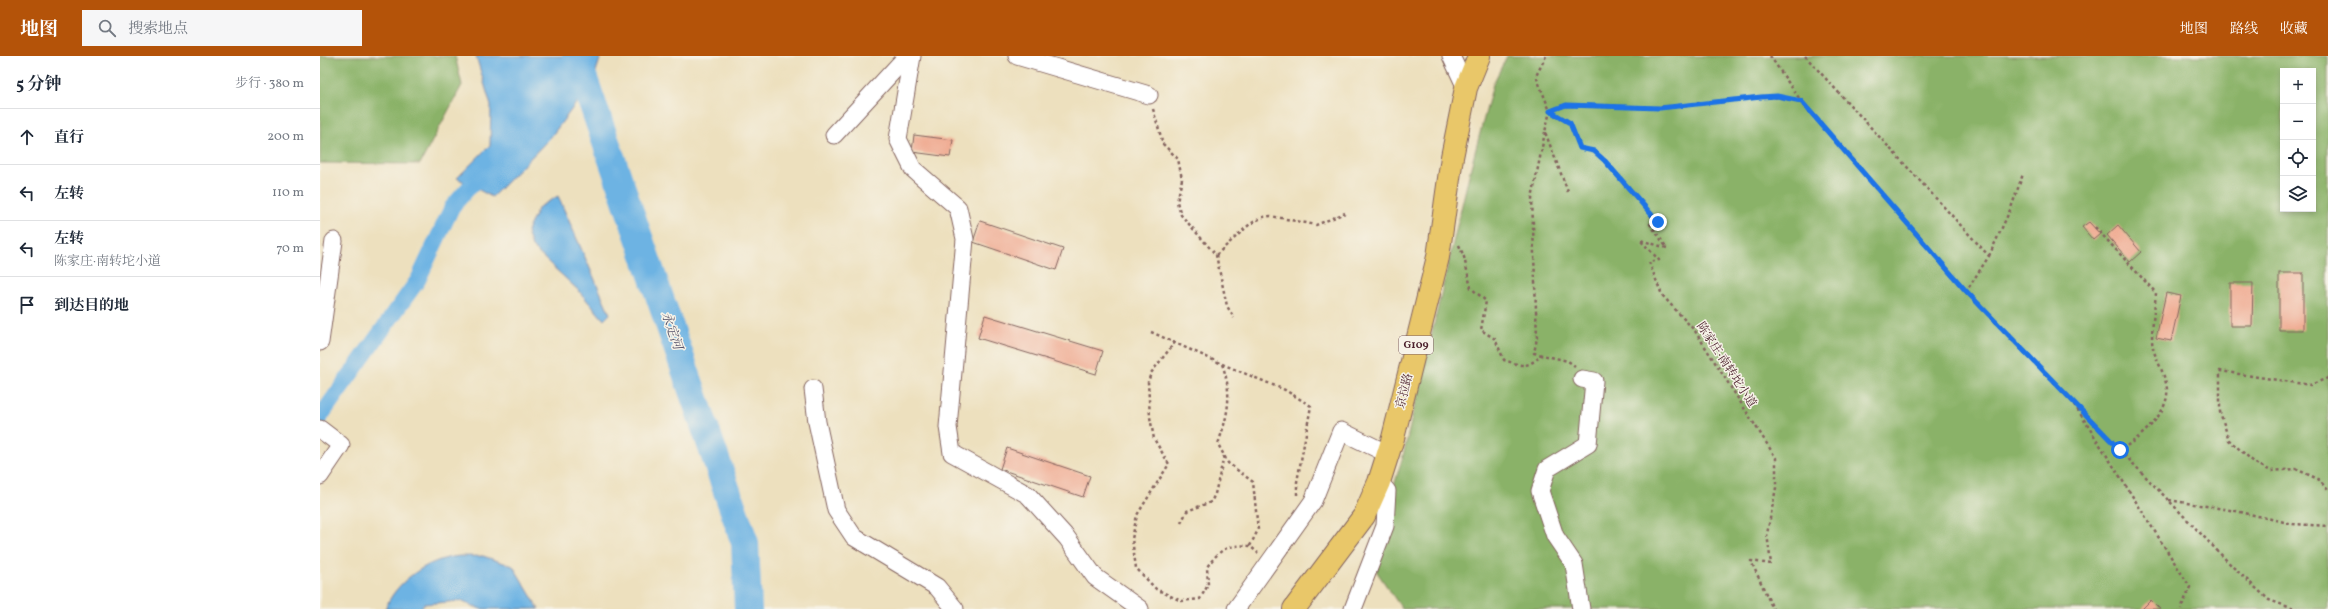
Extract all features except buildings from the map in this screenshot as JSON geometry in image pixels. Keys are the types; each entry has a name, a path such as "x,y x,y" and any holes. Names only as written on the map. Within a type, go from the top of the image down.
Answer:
{"highway":[{"name":"京拉路","path":"1294,609 1364,516 1380,482 1438,257 1452,157 1466,88 1479,56"}],"street":[{"path":"834,135 906,56"},
{"path":"912,56 898,138 913,170 958,208 964,239 948,427 952,453 1028,495 1067,538 1095,577 1140,609"},
{"path":"1017,56 1149,96"},
{"path":"1451,56 1466,88"},
{"path":"320,342 334,241"},
{"path":"1581,609 1574,564 1555,536 1540,490 1547,469 1588,444 1594,381 1582,379"},
{"path":"814,389 817,422 836,510 850,532 854,537 937,587 955,609"},
{"path":"320,429 341,445 320,476"},
{"path":"1236,609 1263,554 1313,501 1341,431 1388,454"},
{"path":"1353,609 1384,526 1387,491 1380,482"}],"path":[{"path":"1546,56 1536,76 1550,111 1532,198 1537,338 1534,353 1568,361 1581,370 1582,379"},
{"path":"1770,56 1801,101 1966,291 2234,568 2269,600 2294,609"},
{"path":"1804,56 1989,256"},
{"path":"1149,96 1163,144 1178,159 1182,179 1177,202 1181,215 1216,254 1227,306 1234,318"},
{"path":"1550,111 1566,105 1660,108 1777,96 1801,101"},
{"name":"陈家庄·南转坨小道","path":"1550,111 1570,123 1580,148 1594,151 1605,161 1658,222 1650,224 1667,248 1640,240 1659,260 1649,262 1662,295 1695,330 1776,458 1776,488 1767,534 1771,564 1751,561 1773,609"},
{"path":"1545,132 1568,192"},
{"path":"1966,291 1989,256 2011,208 2023,174"},
{"path":"1216,254 1250,224 1263,217 1271,216 1316,225 1345,213"},
{"path":"2095,227 2156,293 2152,348 2162,367 2168,391 2153,425 2136,441 2120,450"},
{"path":"1459,244 1464,257 1471,288 1486,301 1481,330 1495,339 1504,360 1524,366 1532,364 1542,355"},
{"path":"1151,332 1285,390 1311,406 1297,482 1297,497"},
{"path":"1175,342 1151,372 1148,382 1150,417 1154,439 1169,464 1137,515 1132,539 1136,568 1156,589 1181,601 1200,599 1208,585 1206,567 1215,556 1233,544 1250,546 1263,554"},
{"path":"1222,364 1227,378 1228,412 1218,444 1228,463 1253,482 1258,530 1250,546"},
{"path":"2328,378 2310,385 2220,371 2220,412 2229,440 2255,464 2271,471 2296,469 2318,479 2328,490"},
{"path":"2071,399 2116,474 2190,587 2181,609"},
{"path":"1180,523 1187,511 1211,502 1215,494 1224,456"},
{"path":"2169,500 2236,511 2293,524 2328,526"}],"green space":[{"path":"320,56 455,56 462,85 420,164 320,163"},
{"path":"1507,56 2328,56 2328,609 1402,609 1377,572 1387,509 1403,456 1470,171 1493,84"}],"water":[{"path":"476,56 601,56 593,81 550,138 492,197 457,178 490,145 491,106"},
{"path":"558,196 610,314 604,320 578,290 532,247 527,231 539,207"},
{"path":"483,556 513,566 539,609 481,609 460,601 424,604 420,609 385,609 403,582 421,569 452,557"}],"waterway":[{"name":"永定河","path":"576,56 745,543 748,609"},
{"path":"320,417 418,280 452,207 485,169"}],"route":[{"path":"1658,222 1605,161 1594,151 1580,148 1570,123 1550,111 1566,105 1660,108 1777,96 1801,101 1966,291 2120,450"}]}
